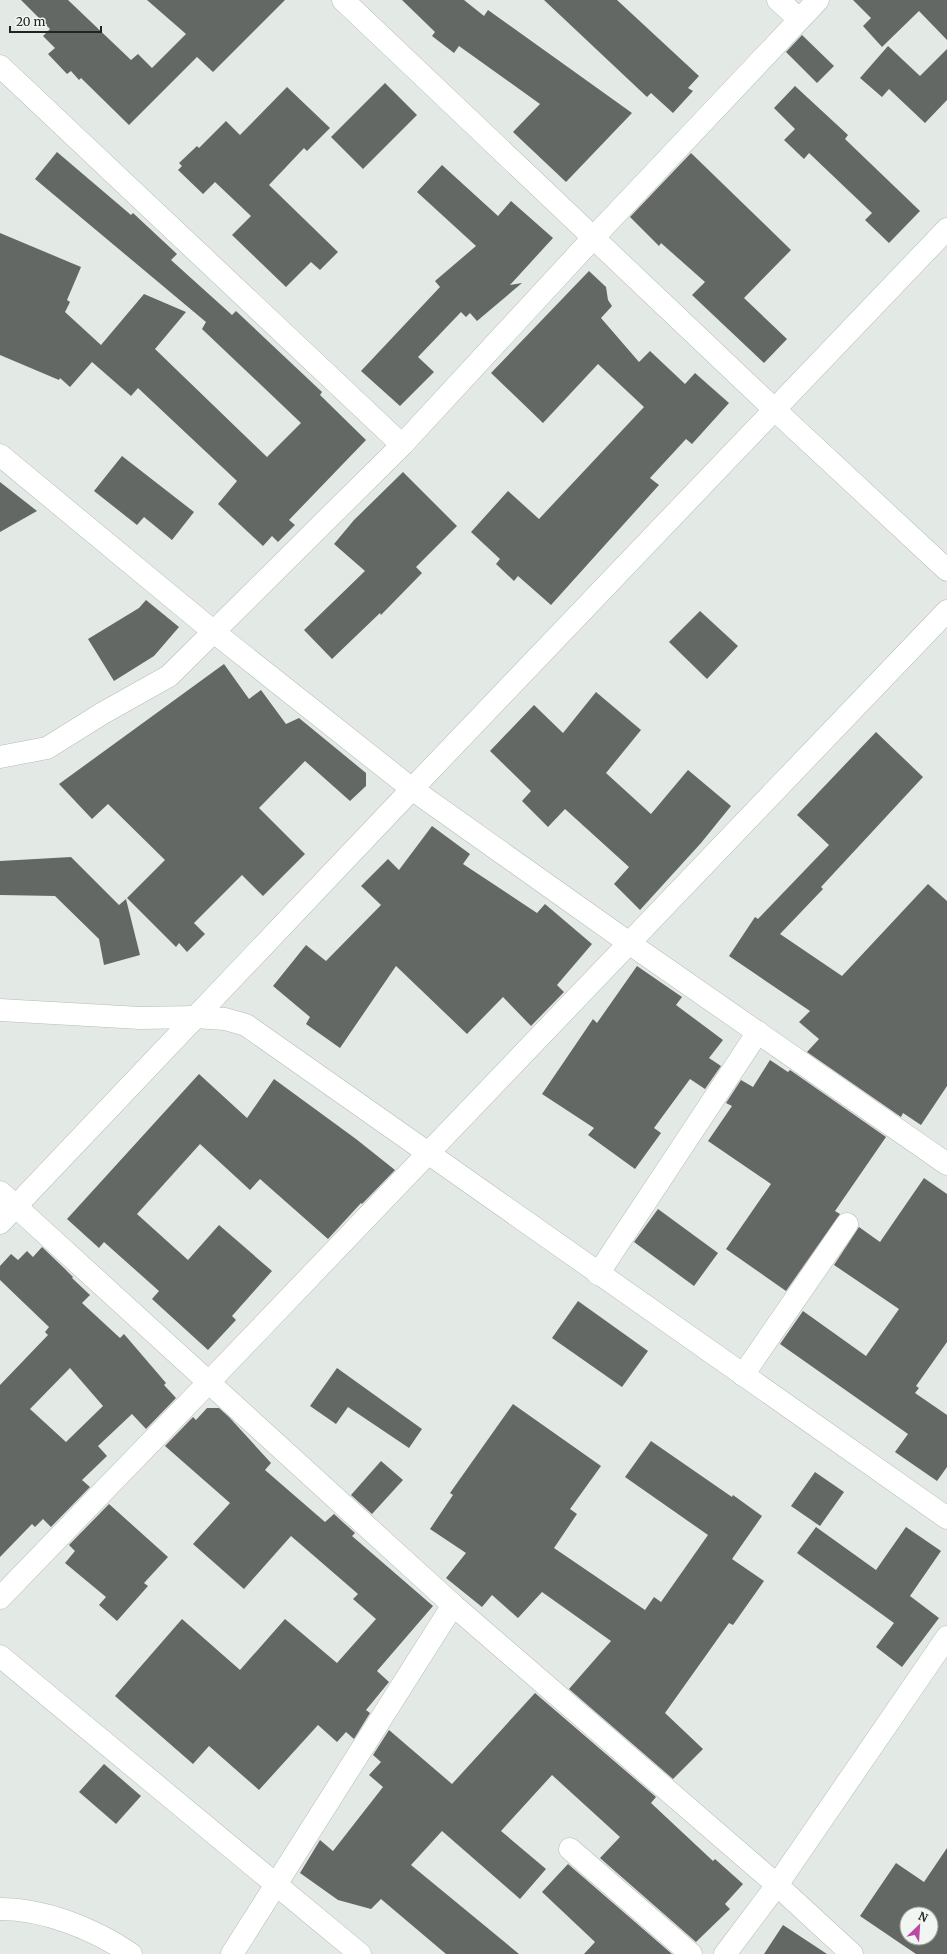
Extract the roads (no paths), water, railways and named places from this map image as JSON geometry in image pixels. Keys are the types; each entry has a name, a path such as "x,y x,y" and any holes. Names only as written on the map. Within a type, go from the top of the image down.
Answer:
{"street":[{"path":"343,0 775,410 947,570"},
{"path":"778,0 800,19"},
{"path":"0,757 47,748 103,713 168,676 402,445 594,237 818,0"},
{"path":"0,66 402,445"},
{"path":"0,1223 947,229"},
{"path":"0,455 214,632 412,789 629,943 947,1164"},
{"path":"0,1598 427,1155 947,611"},
{"path":"0,1010 140,1018 195,1017 225,1019 246,1025 427,1155 947,1518"},
{"path":"598,1274 758,1032"},
{"path":"0,1192 453,1605 777,1885 852,1954"},
{"path":"743,1375 847,1224"},
{"path":"232,1954 453,1605"},
{"path":"725,1954 777,1885 947,1637"},
{"path":"0,1656 360,1954"},
{"path":"570,1849 691,1954"},
{"path":"0,1909 28,1912 67,1922 89,1930 131,1954"}]}
